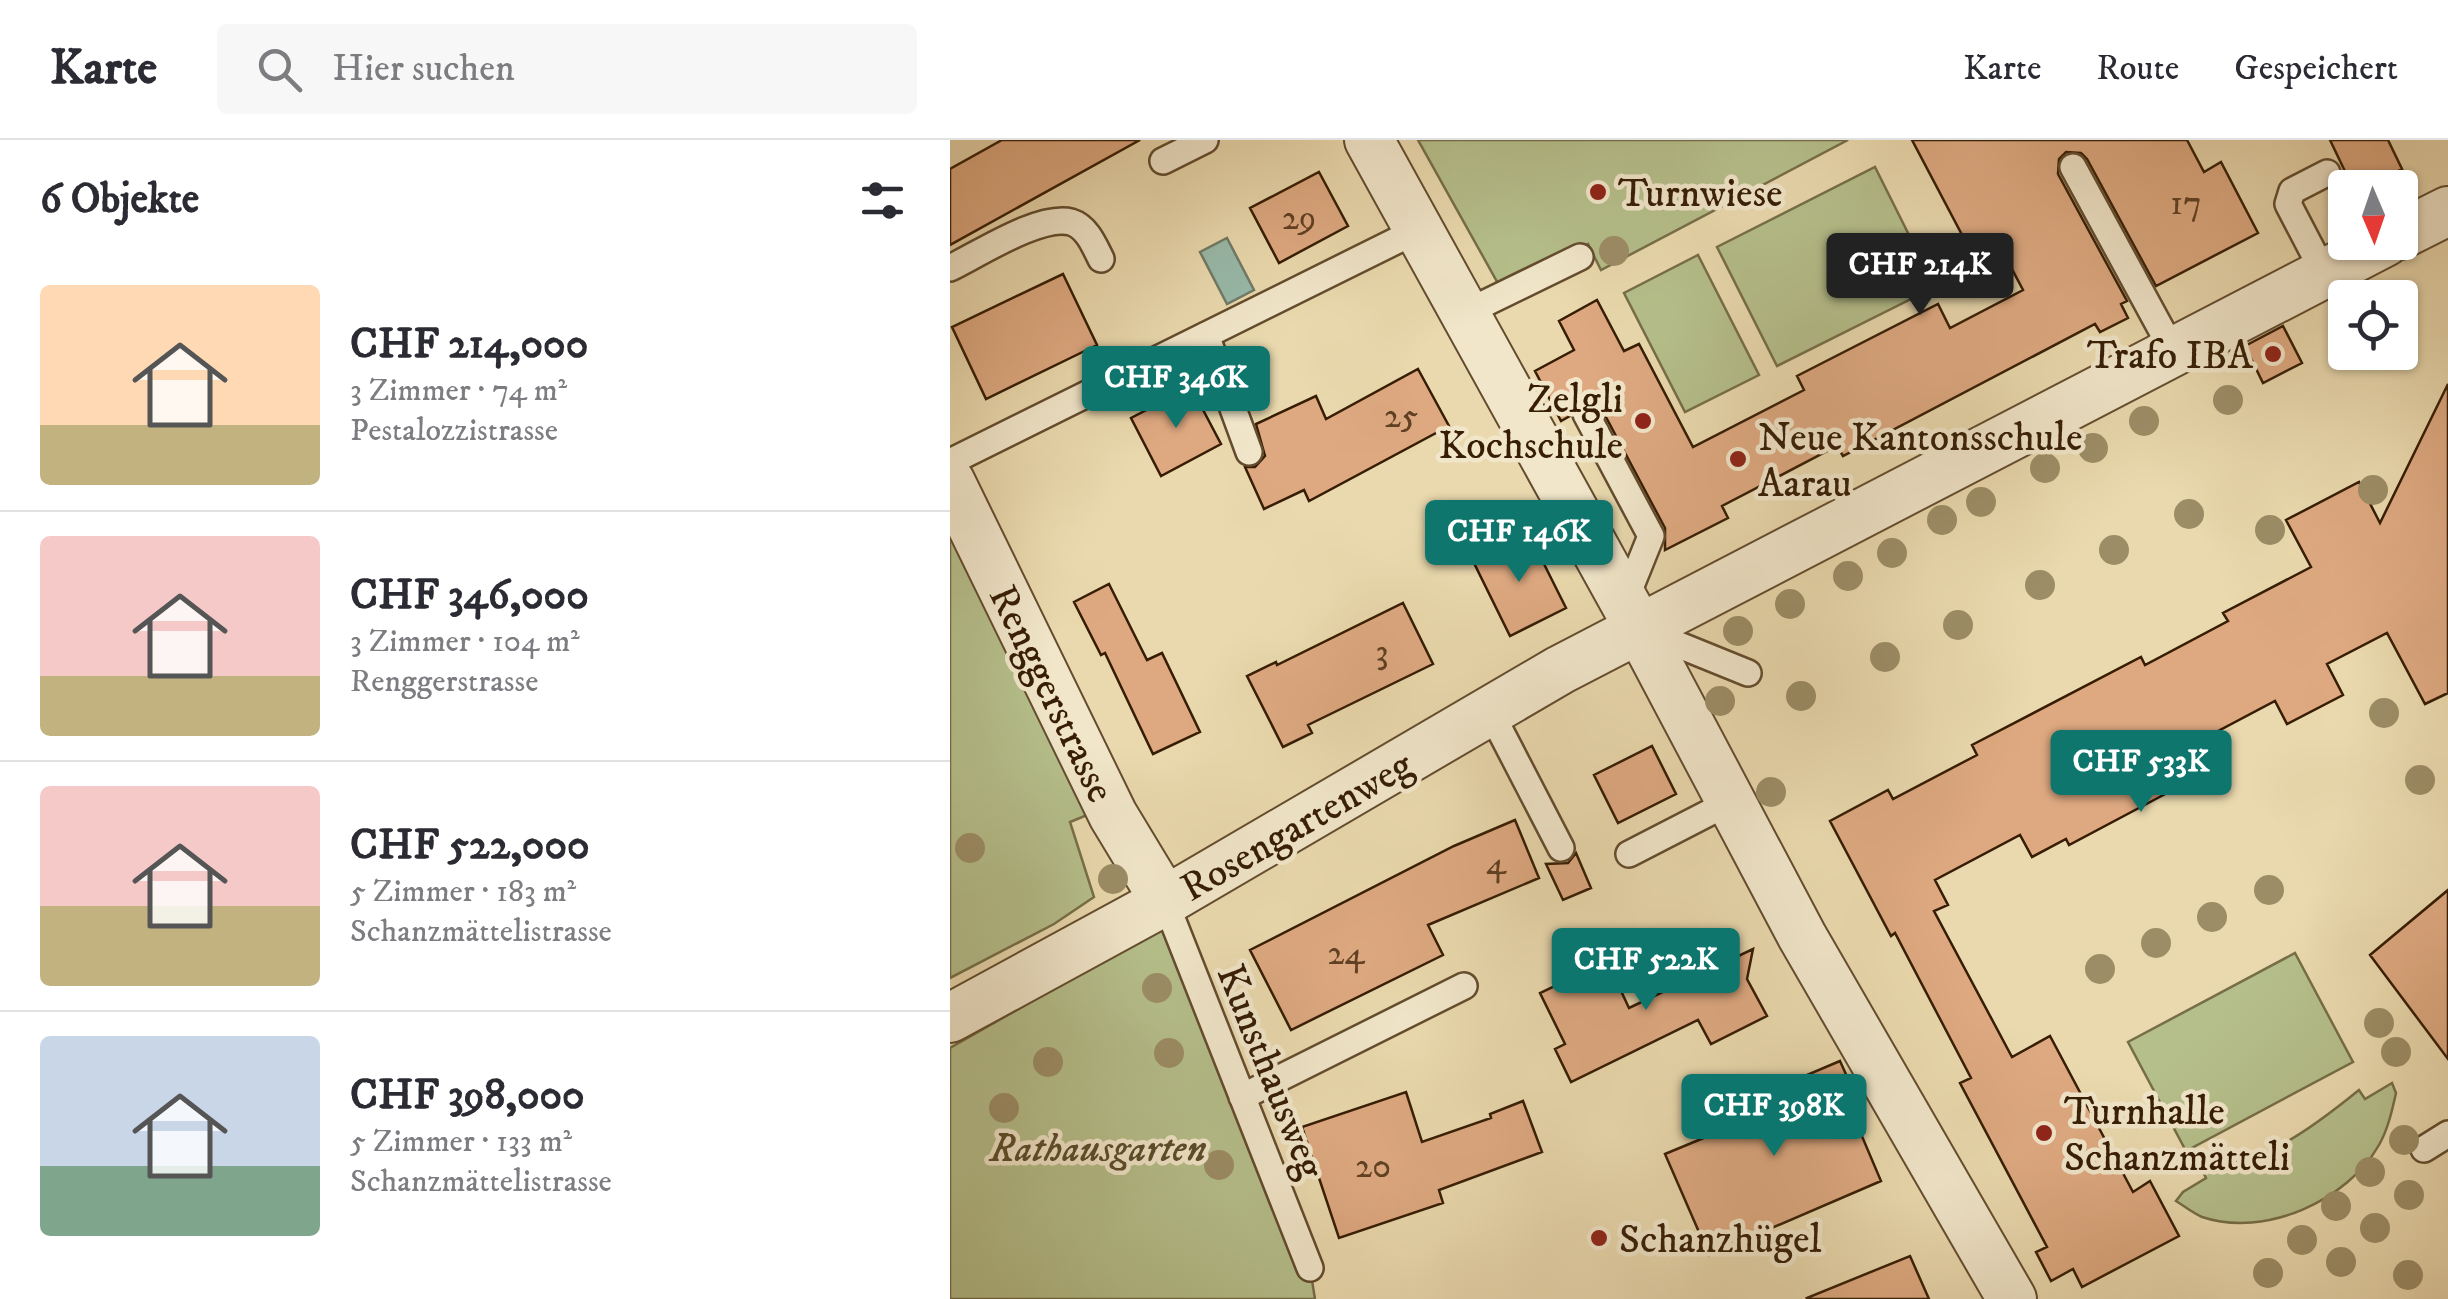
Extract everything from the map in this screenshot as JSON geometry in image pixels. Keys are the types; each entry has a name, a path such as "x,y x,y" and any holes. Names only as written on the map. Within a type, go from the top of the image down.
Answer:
{"street":[{"path":"1369,140 1632,616 1846,1016 2012,1299"},
{"path":"2418,226 2448,211"},
{"name":"Rosengartenweg","path":"950,1018 1165,901 1490,711 1632,616 2173,350 2339,279 2363,260"},
{"name":"Renggerstrasse","path":"950,481 1106,802 1165,901"}],"lane":[{"path":"1163,161 1205,140"},
{"path":"2073,168 2173,350"},
{"path":"2327,173 2292,191 2288,204 2339,279"},
{"path":"950,268 1042,223 1071,222 1088,233 1101,258"},
{"path":"950,462 1418,230"},
{"path":"1463,314 1580,257"},
{"path":"1206,336 1249,452"},
{"path":"1586,414 1651,536 1632,616 1748,673"},
{"path":"1490,711 1560,848"},
{"path":"1629,854 1730,802"},
{"name":"Kunsthausweg","path":"1165,901 1310,1268"},
{"path":"1242,1097 1464,986"},
{"path":"2424,1149 2448,1134"}],"green space":[{"name":"Turnwiese","path":"1418,140 1848,140 1601,270 1588,244 1500,287"},
{"path":"1875,167 1935,287 1777,366 1717,247"},
{"path":"1698,255 1759,375 1685,412 1624,293"},
{"path":"950,525 1092,813 1070,822 1094,897 1054,924 950,978"},
{"name":"Rathausgarten","path":"1164,926 1310,1268 1315,1299 950,1299 950,1048"},
{"path":"2295,953 2353,1062 2186,1151 2128,1042"},
{"path":"2392,1083 2396,1093 2379,1145 2347,1183 2326,1198 2302,1210 2252,1222 2202,1217 2176,1201 2206,1178 2202,1170 2268,1151 2322,1119 2359,1090 2365,1099"}],"shaded area":[{"path":"1227,238 1254,290 1227,304 1200,252"}],"building":[{"path":"1002,140 1140,140 950,245 950,169"},
{"path":"1912,140 2187,140 2204,172 2221,162 2258,233 2156,286 2087,159 2081,153 2066,152 2059,159 2058,174 2127,301 2121,304 2128,318 2100,332 2095,324 1843,456 1837,446 1722,506 1728,518 1665,550 1665,528 1600,406 1594,400 1579,399 1570,416 1561,421 1535,371 1574,350 1559,321 1597,300 1624,351 1639,344 1693,447 1804,390 1797,376 1938,304 1950,328 2023,290 1994,235 1969,248"},
{"path":"2330,140 2388,140 2402,169 2400,170 2344,170"},
{"path":"1319,172 1348,226 1279,263 1250,208"},
{"path":"1063,274 1097,345 986,399 952,327"},
{"name":"Trafo IBA","path":"2283,326 2302,363 2263,383 2245,346"},
{"path":"1418,369 1449,426 1309,501 1304,490 1264,509 1245,467 1255,467 1265,456 1256,424 1316,396 1326,419"},
{"path":"2448,384 2448,693 2425,704 2387,633 2327,664 2343,695 2287,724 2275,701 2188,747 2200,769 2167,787 2169,792 2069,845 2066,839 2032,857 2020,835 1935,880 1948,905 1934,911 2012,1057 2050,1036 2133,1192 2150,1181 2179,1236 2082,1287 2073,1269 2051,1281 2036,1252 2047,1247 1960,1083 1971,1078 1895,933 1891,936 1830,821 1888,790 1893,799 1977,755 1972,745 2141,657 2145,665 2228,621 2223,613 2311,567 2286,520 2359,482 2380,523"},
{"path":"1191,387 1221,444 1161,476 1131,418"},
{"path":"1529,534 1566,608 1510,636 1473,561"},
{"path":"1109,584 1147,660 1162,653 1200,732 1153,754 1105,653 1101,655 1074,602"},
{"path":"1403,603 1433,664 1308,725 1312,733 1283,747 1247,676"},
{"path":"1652,746 1676,794 1618,823 1594,775"},
{"path":"1515,820 1539,878 1428,925 1443,955 1291,1030 1250,950 1454,846"},
{"path":"1576,853 1591,888 1563,900 1546,864 1568,863"},
{"path":"2448,890 2448,1059 2370,955"},
{"path":"1753,949 1747,979 1767,1016 1711,1044 1698,1020 1571,1082 1555,1049 1565,1044 1540,993 1607,961 1629,1008"},
{"path":"1840,1061 1853,1090 1844,1094 1881,1181 1709,1255 1665,1154 1706,1137 1699,1121"},
{"path":"1406,1092 1422,1142 1491,1118 1490,1114 1523,1101 1542,1152 1439,1190 1443,1203 1339,1238 1302,1127"},
{"path":"1910,1256 1929,1299 1807,1298"}],"place":[{"name":"Turnwiese","path":"1598,192"},
{"name":"Trafo IBA","path":"2273,354"},
{"name":"Zelgli Kochschule","path":"1643,421"},
{"name":"Neue Kantonsschule Aarau","path":"1738,459"},
{"name":"Turnhalle Schanzmätteli","path":"2044,1133"},
{"name":"Schanzhügel","path":"1599,1238"}]}
